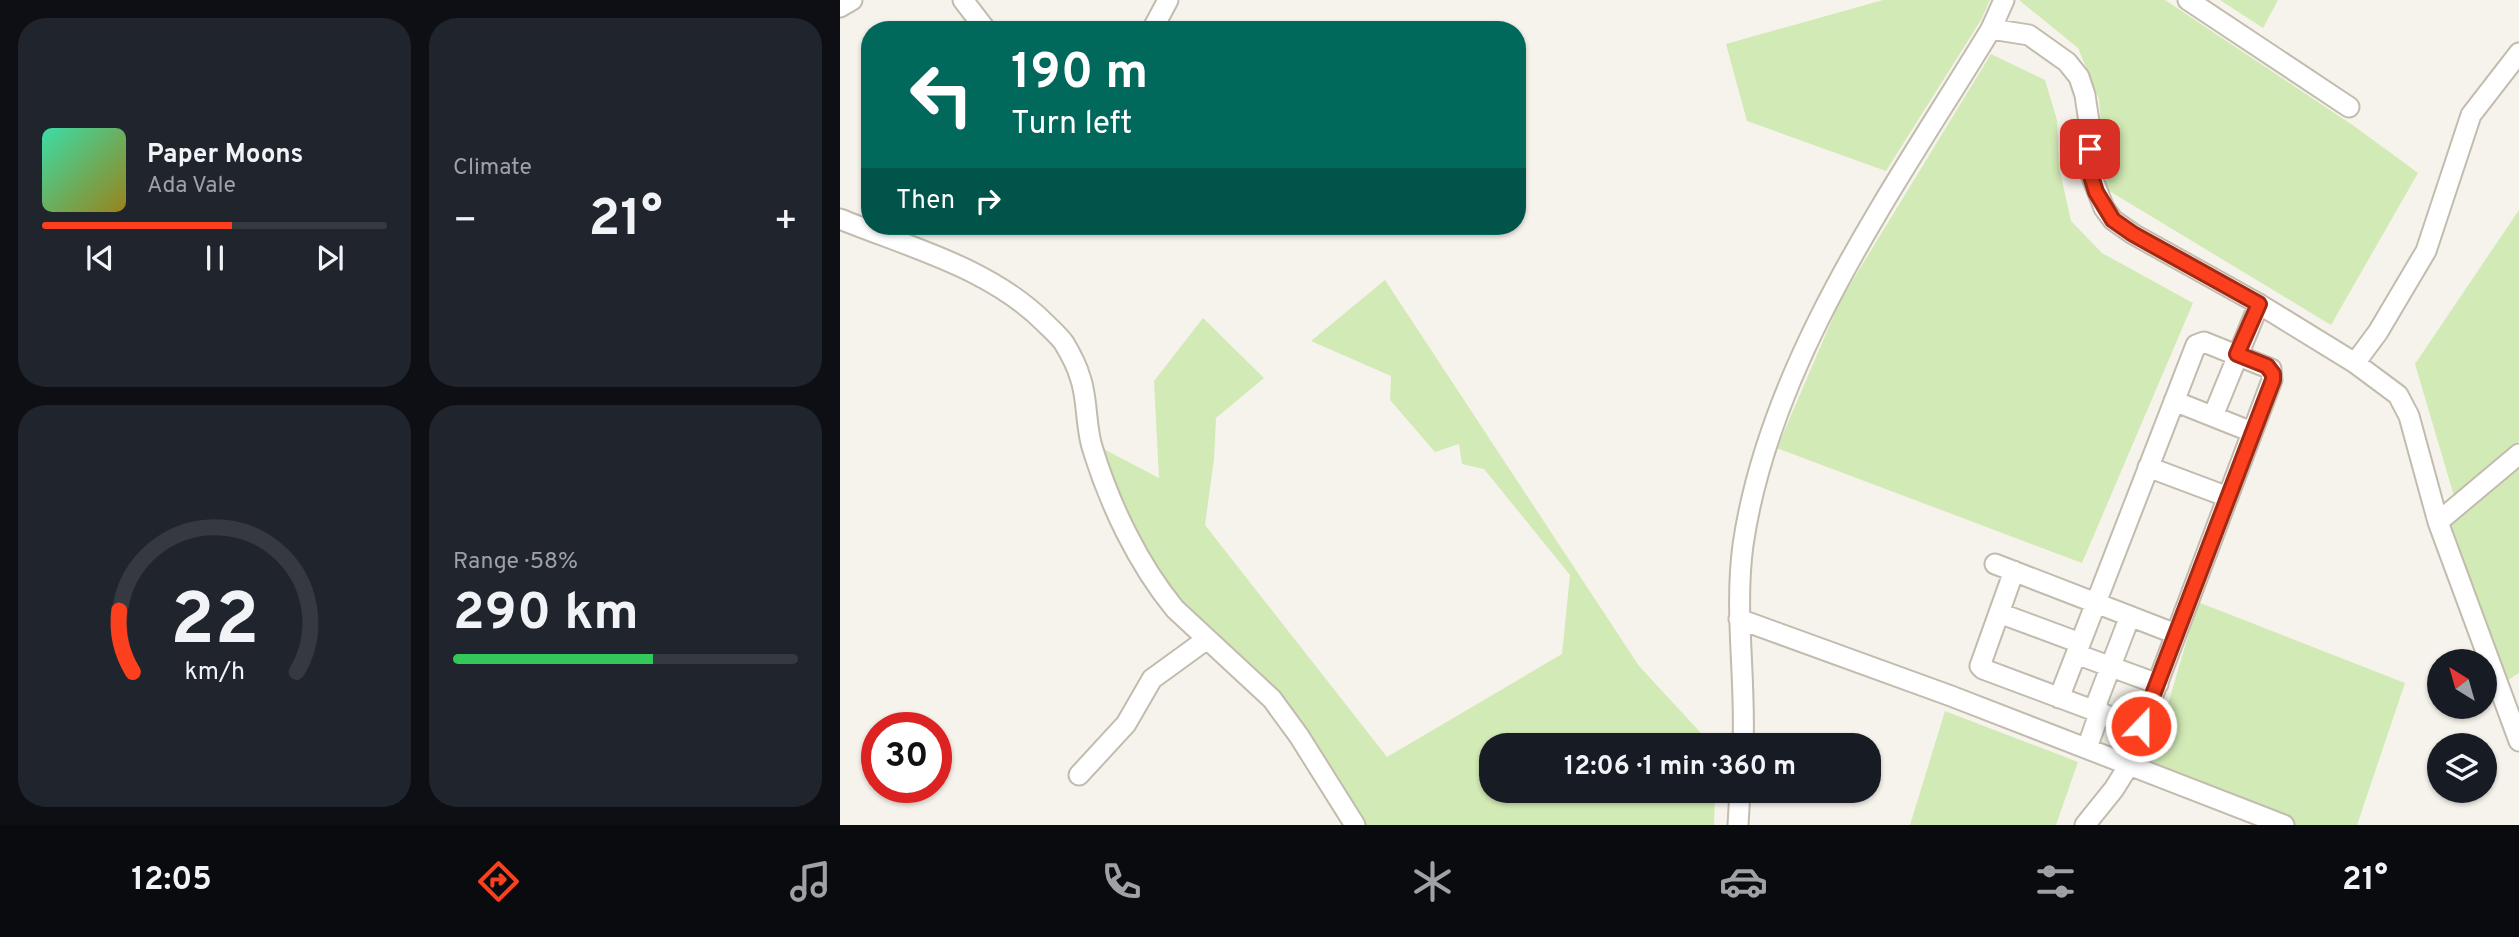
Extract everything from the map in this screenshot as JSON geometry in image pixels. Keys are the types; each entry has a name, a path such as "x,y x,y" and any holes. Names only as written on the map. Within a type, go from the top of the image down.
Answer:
{"street":[{"path":"840,7 852,0"},
{"path":"963,0 979,21"},
{"path":"1157,21 1168,0"},
{"path":"1743,733 1740,572 1758,480 1775,424 1815,324 1842,274 1991,29 2004,0"},
{"path":"2188,0 2349,107"},
{"path":"1991,29 2029,35 2067,62 2080,77 2089,122 2091,176 2100,200 2113,220 2355,363 2399,396 2409,416 2438,522 2519,741"},
{"path":"2355,363 2378,332 2426,251 2471,115 2519,52"},
{"path":"840,219 861,227"},
{"path":"880,235 979,274 1028,308 1063,341 1081,378 1092,448 1120,517 1161,592 1175,609 1272,699 1299,736 1355,825"},
{"path":"2213,416 2259,304"},
{"path":"2014,571 1980,666 2059,698 2099,713 2141,726 2273,374 2267,366 2204,342 2196,345 2059,698"},
{"path":"2174,401 2252,432"},
{"path":"2438,522 2519,454"},
{"path":"2148,467 2228,497"},
{"path":"1994,564 2176,634"},
{"path":"1999,612 2116,668 2158,684"},
{"path":"2087,748 2099,713 2108,706 2116,668 2135,618"},
{"path":"1739,619 1939,691 2284,825"},
{"path":"1079,775 1126,724 1152,679 1207,639"},
{"path":"2085,825 2129,765"},
{"path":"1738,825 1739,803"}],"green space":[{"path":"1883,0 1990,0 1981,20 1886,171 1747,121 1726,44"},
{"path":"2019,0 2165,0 2354,126 2418,173 2331,325 2106,189 2099,99 2078,48"},
{"path":"2220,0 2278,0 2263,28"},
{"path":"1991,54 2045,80 2057,120 2059,167 2071,221 2102,253 2193,303 2082,563 1777,448 1840,301"},
{"path":"2519,210 2519,441 2454,496 2415,364"},
{"path":"1385,280 1639,666 1701,733 1479,733 1479,803 1715,803 1714,825 1364,825 1347,805 1283,697 1165,588 1145,553 1094,444 1159,478 1154,381 1203,318 1264,378 1216,418 1214,459 1205,525 1387,757 1562,654 1570,575 1484,469 1462,464 1459,444 1435,452 1390,400 1391,376 1311,341"},
{"path":"2519,459 2519,673 2505,682 2497,661 2497,649 2492,649 2444,522"},
{"path":"2198,602 2405,683 2357,825 2294,825 2149,769"},
{"path":"1945,711 2078,762 2056,825 1910,825"}],"route":[{"path":"2090,149 2091,176 2096,192 2113,220 2133,234 2259,304 2237,354 2267,366 2273,374 2273,380 2141,726"}]}
